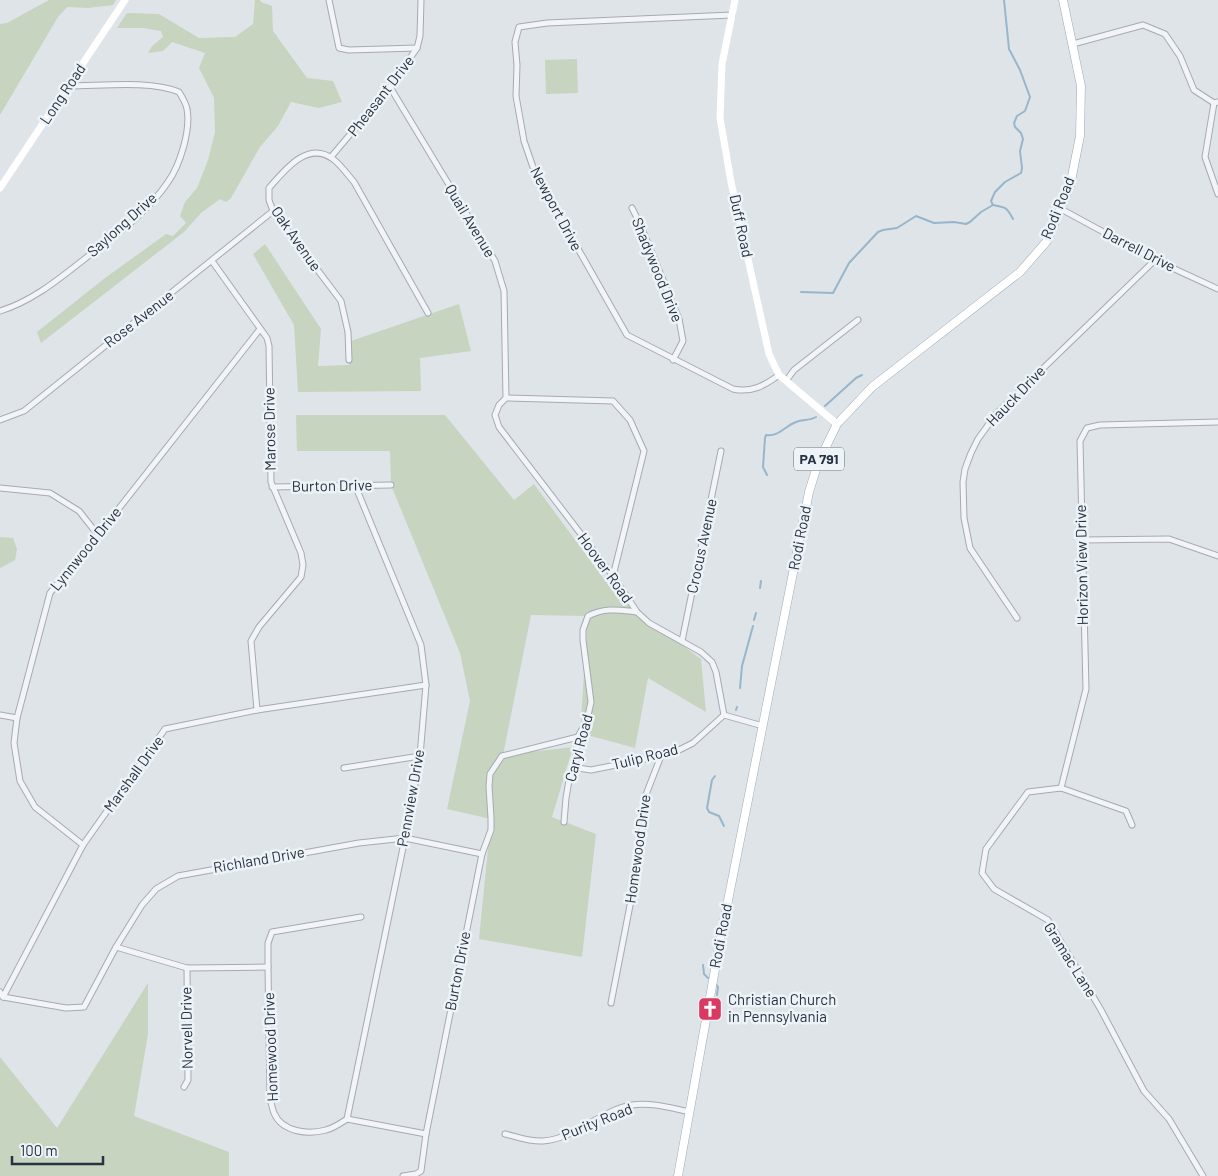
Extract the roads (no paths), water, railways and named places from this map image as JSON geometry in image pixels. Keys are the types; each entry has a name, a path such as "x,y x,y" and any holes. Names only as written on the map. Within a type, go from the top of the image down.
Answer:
{"main road":[{"name":"Rodi Road","path":"678,1176 721,936 809,492 818,464 837,424 872,387 1020,272 1047,241 1070,186 1080,136 1082,86 1063,0"}],"street":[{"name":"Long Road","path":"0,188 125,0"},
{"path":"328,0 339,48 349,50 417,48"},
{"name":"Pheasant Drive","path":"331,157 390,87 417,48 420,36 421,0"},
{"name":"Duff Road","path":"735,0 722,64 720,118 731,182 769,354 779,375 837,424"},
{"name":"Newport Drive","path":"732,15 547,23 520,27 515,42 517,64 516,96 524,141 535,173 627,335 728,387 745,391 765,384 779,375"},
{"path":"1073,44 1143,25 1165,34 1180,56 1194,90 1216,102 1205,157 1218,194"},
{"name":"Saylong Drive","path":"0,311 16,306 47,288 148,207 169,181 180,160 187,133 188,109 179,92 168,88 151,86 69,86"},
{"name":"Quail Avenue","path":"390,87 495,261 504,291 506,398"},
{"name":"Oak Avenue","path":"331,157 320,153 302,155 288,166 269,188 269,200 274,212 341,301 348,332 349,360"},
{"path":"331,157 354,182 428,313"},
{"name":"Shadywood Drive","path":"632,208 678,319 683,341 674,360"},
{"name":"Darrell Drive","path":"1061,209 1156,260 1218,289"},
{"name":"Rose Avenue","path":"0,420 24,411 274,212"},
{"name":"Hauck Drive","path":"1017,618 970,548 962,502 963,482 971,453 987,426 1001,409 1156,260"},
{"name":"Marose Drive","path":"212,261 260,329 269,346 270,466 272,487 302,553 301,577 259,627 251,641 257,710"},
{"path":"786,382 794,370 858,320"},
{"name":"Lynnwood Drive","path":"82,845 35,807 20,781 14,743 17,718 50,593 260,329"},
{"path":"506,398 613,401 630,420 644,451 613,576"},
{"name":"Hoover Road","path":"506,398 499,405 495,415 499,427 613,576 637,612 649,623 701,652 712,662 716,672 724,715"},
{"name":"Horizon View Drive","path":"1061,788 1086,689 1080,441 1087,428 1100,425 1218,422"},
{"name":"Crocus Avenue","path":"682,641 722,451"},
{"name":"Pennview Drive","path":"348,1119 420,756 426,686 421,645 356,485"},
{"name":"Burton Drive","path":"272,487 391,485"},
{"path":"0,488 50,493 79,511 98,535"},
{"path":"1082,540 1169,539 1218,556"},
{"name":"Caryl Road","path":"564,822 566,798 569,780 575,765 578,737 587,720 590,702 583,630 588,616 595,612 612,608 637,612"},
{"name":"Marshall Drive","path":"2,995 82,845 165,729 257,710 426,686"},
{"path":"0,715 17,718"},
{"path":"724,715 763,726"},
{"name":"Tulip Road","path":"575,765 578,768 591,770 661,756 679,750 693,742 724,715"},
{"name":"Burton Drive","path":"402,1176 416,1174 421,1171 426,1134 482,854 490,830 490,774 502,756 578,737"},
{"path":"344,768 420,756"},
{"name":"Homewood Drive","path":"611,1003 640,854 645,797 661,756"},
{"name":"Gramac Lane","path":"1132,826 1126,811 1061,788 1028,792 986,849 982,874 994,889 1048,920 1101,1010 1144,1091 1169,1120 1203,1176"},
{"name":"Richland Drive","path":"2,995 66,1008 84,1007 116,947 142,905 156,889 178,876 359,843 405,838 482,854"},
{"name":"Homewood Drive","path":"348,1119 328,1130 311,1133 294,1130 280,1122 274,1112 270,1097 268,943 272,932 361,917"},
{"path":"116,947 187,968 268,967"},
{"name":"Norvell Drive","path":"184,1088 188,1080 187,968"},
{"name":"Purity Road","path":"505,1134 536,1141 556,1138 632,1105 650,1105 690,1112"},
{"path":"348,1119 426,1134"}],"waterway":[{"path":"1004,0 1009,49 1020,70 1030,97 1025,111 1017,116 1014,123 1023,139 1020,151 1021,173 1005,182 995,192 991,201 993,205 1007,210 1013,219"},
{"path":"801,292 833,293 849,263 878,232 897,228 916,216 934,223 954,222 966,224 993,205"},
{"path":"825,406 856,378 862,375"},
{"path":"767,475 763,467 766,435 778,433 796,422 816,417"},
{"path":"760,588 761,581"},
{"path":"754,620 756,613"},
{"path":"740,688 742,666 753,626"},
{"path":"715,776 712,780 707,808 709,812 719,816 724,826"},
{"path":"703,965 704,974 708,978"},
{"path":"716,984 718,987 717,995"}],"place":[{"name":"Christian Church in Pennsylvania","path":"710,1009"}]}
